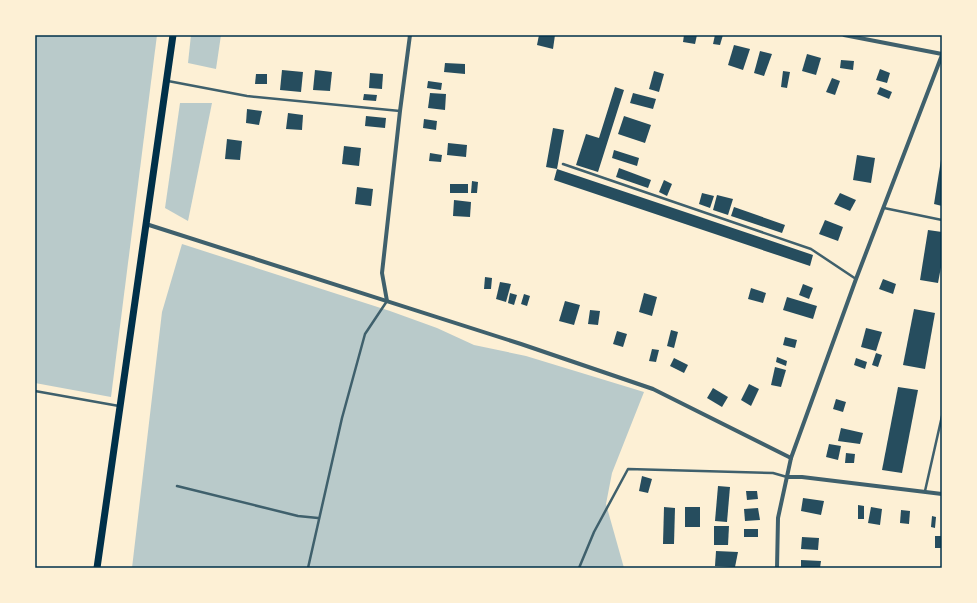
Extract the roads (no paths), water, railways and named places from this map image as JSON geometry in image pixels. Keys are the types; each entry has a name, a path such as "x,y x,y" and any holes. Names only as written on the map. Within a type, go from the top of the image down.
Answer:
{"main road":[{"path":"98,568 172,35"}],"street":[{"path":"387,301 382,273 410,35"},
{"path":"777,568 778,518 792,458 856,279 942,54 844,35"},
{"path":"146,224 521,344 653,389 792,458"},
{"path":"788,477 942,494"}],"lane":[{"path":"166,81 247,96 400,111"},
{"path":"563,164 811,249 856,279"},
{"path":"884,208 942,220"},
{"path":"308,568 318,518 342,418 365,334 387,301"},
{"path":"35,391 120,406"},
{"path":"925,491 942,416"},
{"path":"579,568 594,532 628,469 773,473 788,477"},
{"path":"177,486 298,516 318,518"}]}
